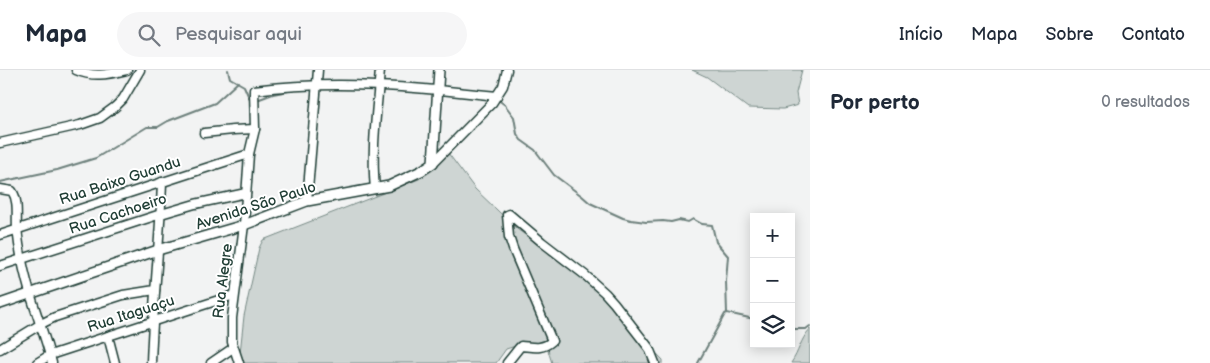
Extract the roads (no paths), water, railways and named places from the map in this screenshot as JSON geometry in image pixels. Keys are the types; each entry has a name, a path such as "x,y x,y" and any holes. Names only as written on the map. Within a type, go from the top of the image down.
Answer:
{"street":[{"path":"76,70 85,74 98,75 127,70"},
{"path":"0,143 80,125 100,118 123,99 140,70"},
{"path":"307,202 318,70"},
{"path":"375,189 373,150 380,70"},
{"path":"433,164 437,90 440,70"},
{"name":"Avenida São Paulo","path":"0,304 158,250 244,225 307,202 389,186 433,164 497,96 503,86 507,70"},
{"path":"317,85 379,85 497,96"},
{"name":"Rua Alegre","path":"239,363 233,348 231,330 244,225 249,154 255,129 254,90 317,85"},
{"path":"204,133 255,129"},
{"name":"Rua Baixo Guandu","path":"0,234 249,154"},
{"path":"152,363 162,182"},
{"path":"0,189 14,192 22,259 30,293 51,359"},
{"name":"Rua Cachoeiro","path":"0,266 161,214 195,204 246,193"},
{"path":"507,363 521,346 537,348 552,341 513,249 507,215 509,214 585,275 614,303 649,348 655,363"},
{"path":"0,349 55,317 122,295 155,290"},
{"name":"Rua Itaguaçu","path":"37,363 108,336 234,295"},
{"path":"108,336 115,363"},
{"path":"211,363 233,348"}],"waterway":[{"path":"228,70 230,78 244,86 250,100 252,100"},
{"path":"0,182 57,170 96,158 147,127 158,127 168,121 215,103 238,82"},
{"path":"257,100 273,94 294,90"},
{"path":"497,99 505,105 514,117 517,134 521,140 535,150 554,175 590,203 631,220 646,222 671,222 679,220 688,222 693,219 702,224 712,225 716,242 728,256 726,281 727,313 698,363"},
{"path":"727,313 750,318"},
{"path":"795,329 806,329 810,326"}]}
